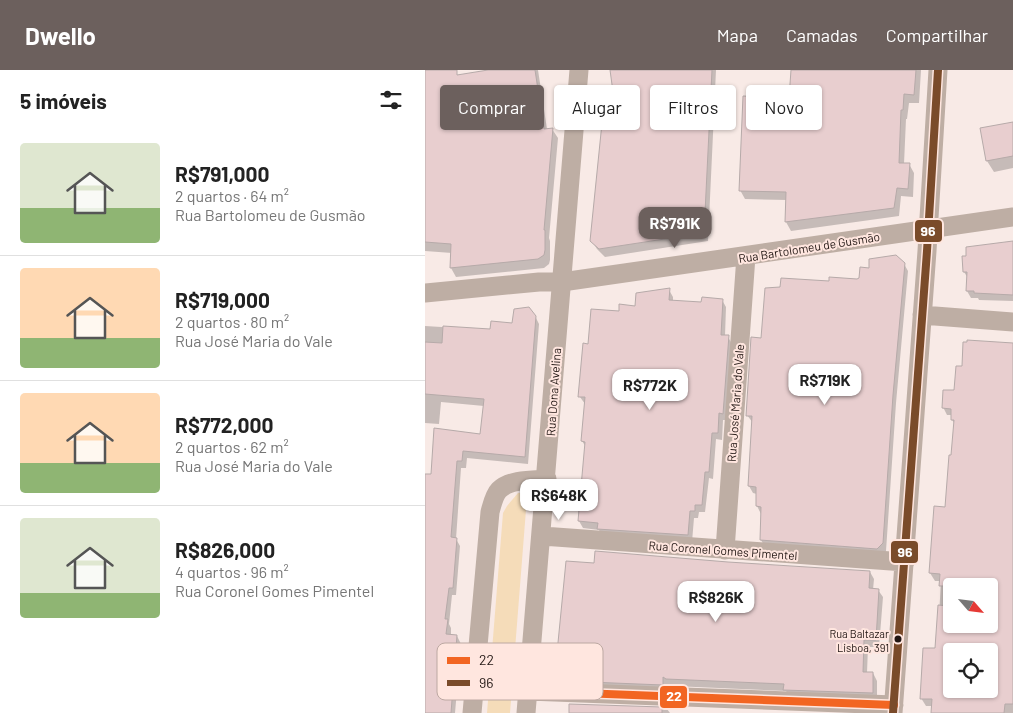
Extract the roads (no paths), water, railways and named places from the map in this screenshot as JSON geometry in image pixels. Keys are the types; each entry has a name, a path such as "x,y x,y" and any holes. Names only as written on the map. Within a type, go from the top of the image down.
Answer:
{"street":[{"name":"Rua Dona Avelina","path":"532,643 579,70"},
{"path":"603,695 894,709 923,315 937,70"},
{"name":"Rua Bartolomeu de Gusmão","path":"425,293 539,282 562,282 1013,217"},
{"name":"Rua José Maria do Vale","path":"725,550 746,256"},
{"path":"923,315 1013,322"},
{"path":"478,643 490,512 494,498 499,489 508,485 520,481 547,479"},
{"name":"Rua Coronel Gomes Pimentel","path":"542,536 905,562"},
{"path":"472,713 473,700"},
{"name":"Rua Dona Avelina","path":"526,713 527,700"}],"place":[{"name":"Rua Baltazar Lisboa, 391","path":"898,639"}]}
